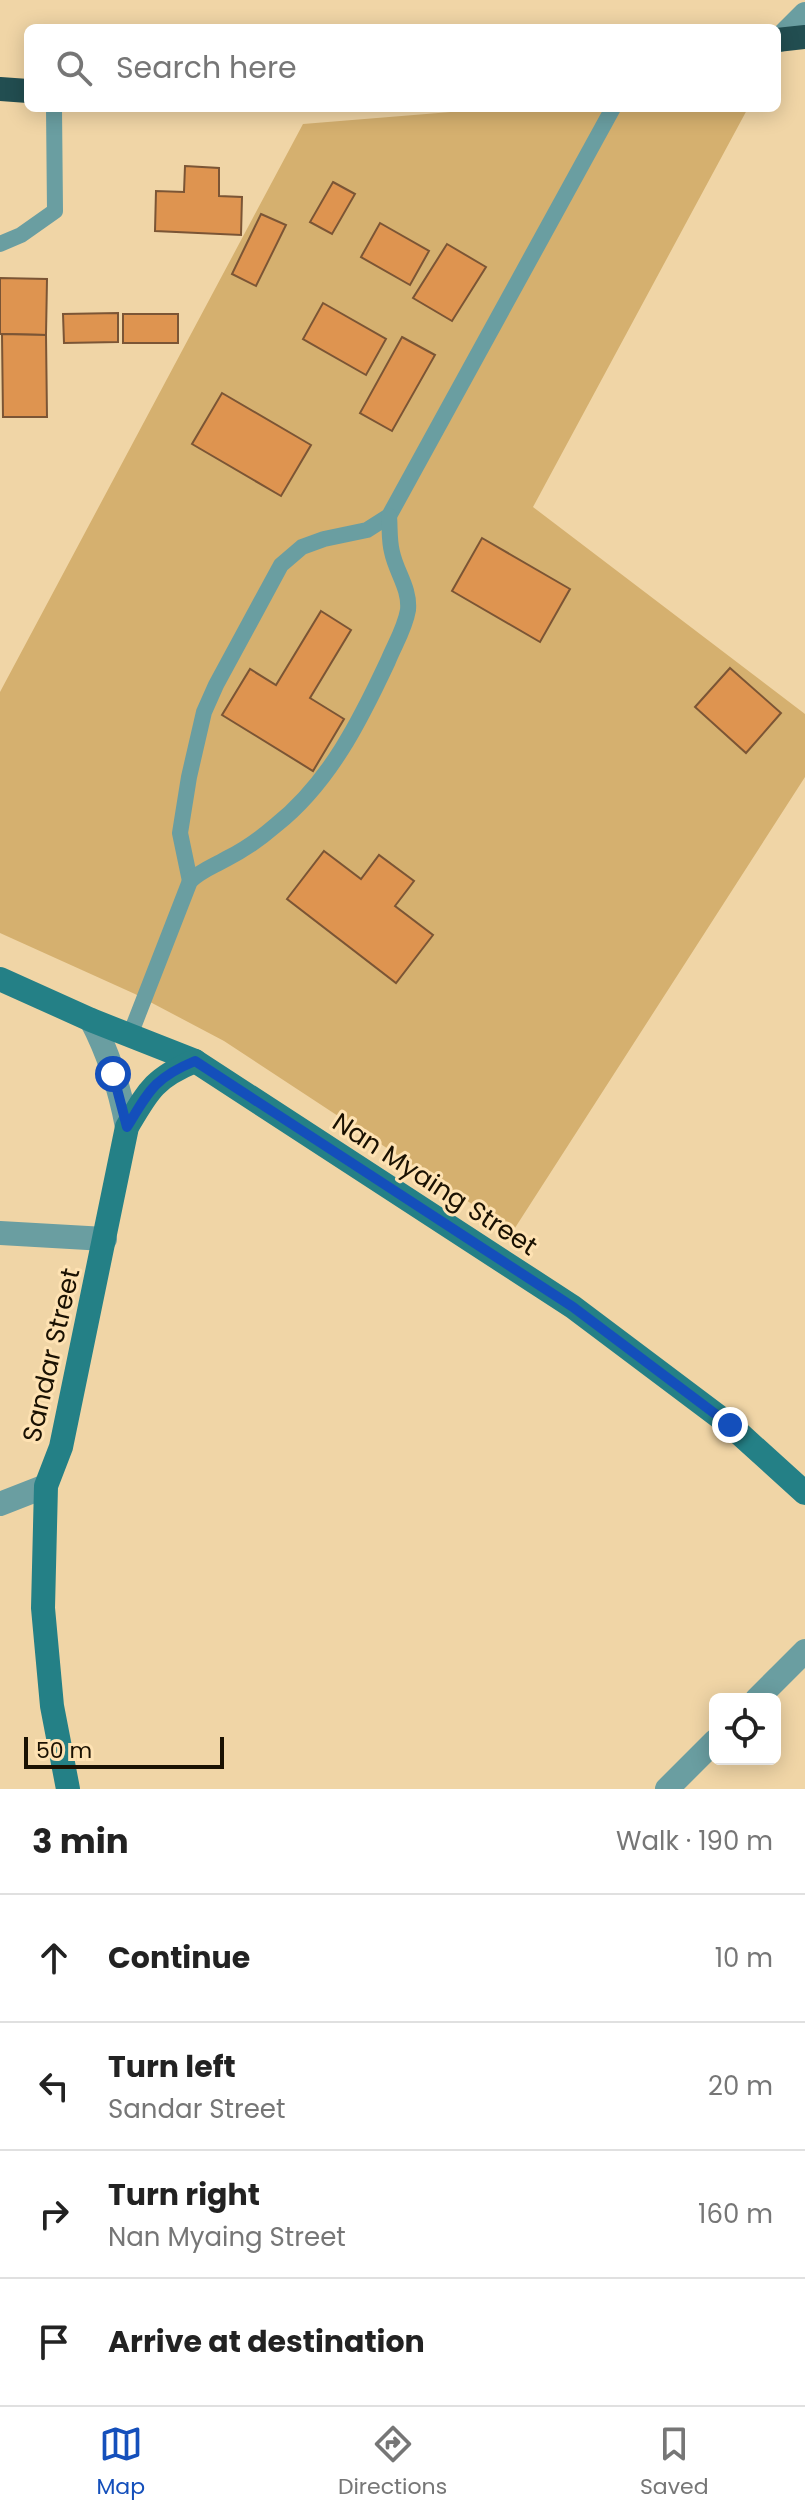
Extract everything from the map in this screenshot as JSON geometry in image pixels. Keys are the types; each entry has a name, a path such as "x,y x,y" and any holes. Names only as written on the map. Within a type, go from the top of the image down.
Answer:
{"highway":[{"path":"781,40 805,37"},
{"path":"0,89 24,91"}],"street":[{"path":"781,37 805,14"},
{"name":"Nan Myaing Street","path":"0,979 91,1020 195,1061 573,1307 730,1425 805,1493"},
{"path":"91,1020 105,1045 127,1127"},
{"name":"Sandar Street","path":"68,1789 52,1706 43,1608 46,1486 61,1447 127,1127 148,1091 171,1071 195,1061"},
{"path":"0,1233 105,1239"},
{"path":"0,1504 46,1486"},
{"path":"763,1693 805,1651"},
{"path":"667,1789 709,1747"}],"lane":[{"path":"0,244 21,235 55,211 54,112"},
{"path":"190,881 180,833 204,712 281,565 302,547 367,530 389,516 611,112"},
{"path":"130,1035 190,881 203,869 225,860 253,842 298,807 344,746 376,686 404,626 408,608 407,588 391,550 389,516"}],"shaded area":[{"path":"451,112 746,112 533,507 805,714 805,777 513,1231 224,1041 135,994 0,933 0,692 303,124"}],"building":[{"path":"185,166 219,168 219,196 242,197 241,235 155,231 156,191 184,192"},
{"path":"333,182 355,194 332,234 310,222"},
{"path":"261,214 286,225 256,286 232,274"},
{"path":"380,223 429,251 410,285 361,257"},
{"path":"447,244 486,267 452,321 413,298"},
{"path":"0,278 47,279 46,335 0,334"},
{"path":"323,303 386,339 366,375 303,339"},
{"path":"118,313 118,342 64,343 63,314"},
{"path":"123,314 178,314 178,343 123,343"},
{"path":"2,334 46,335 47,417 3,417"},
{"path":"402,337 435,355 392,431 360,413"},
{"path":"222,393 311,445 281,496 192,444"},
{"path":"482,538 570,589 540,642 452,591"},
{"path":"321,611 351,630 310,698 344,719 313,771 222,715 250,669 276,685"},
{"path":"730,668 781,713 746,753 695,707"},
{"path":"324,851 361,879 379,855 414,881 395,906 433,935 396,983 287,899"}],"route":[{"path":"113,1074 127,1127 148,1091 171,1071 195,1061 573,1307 730,1425"}]}
